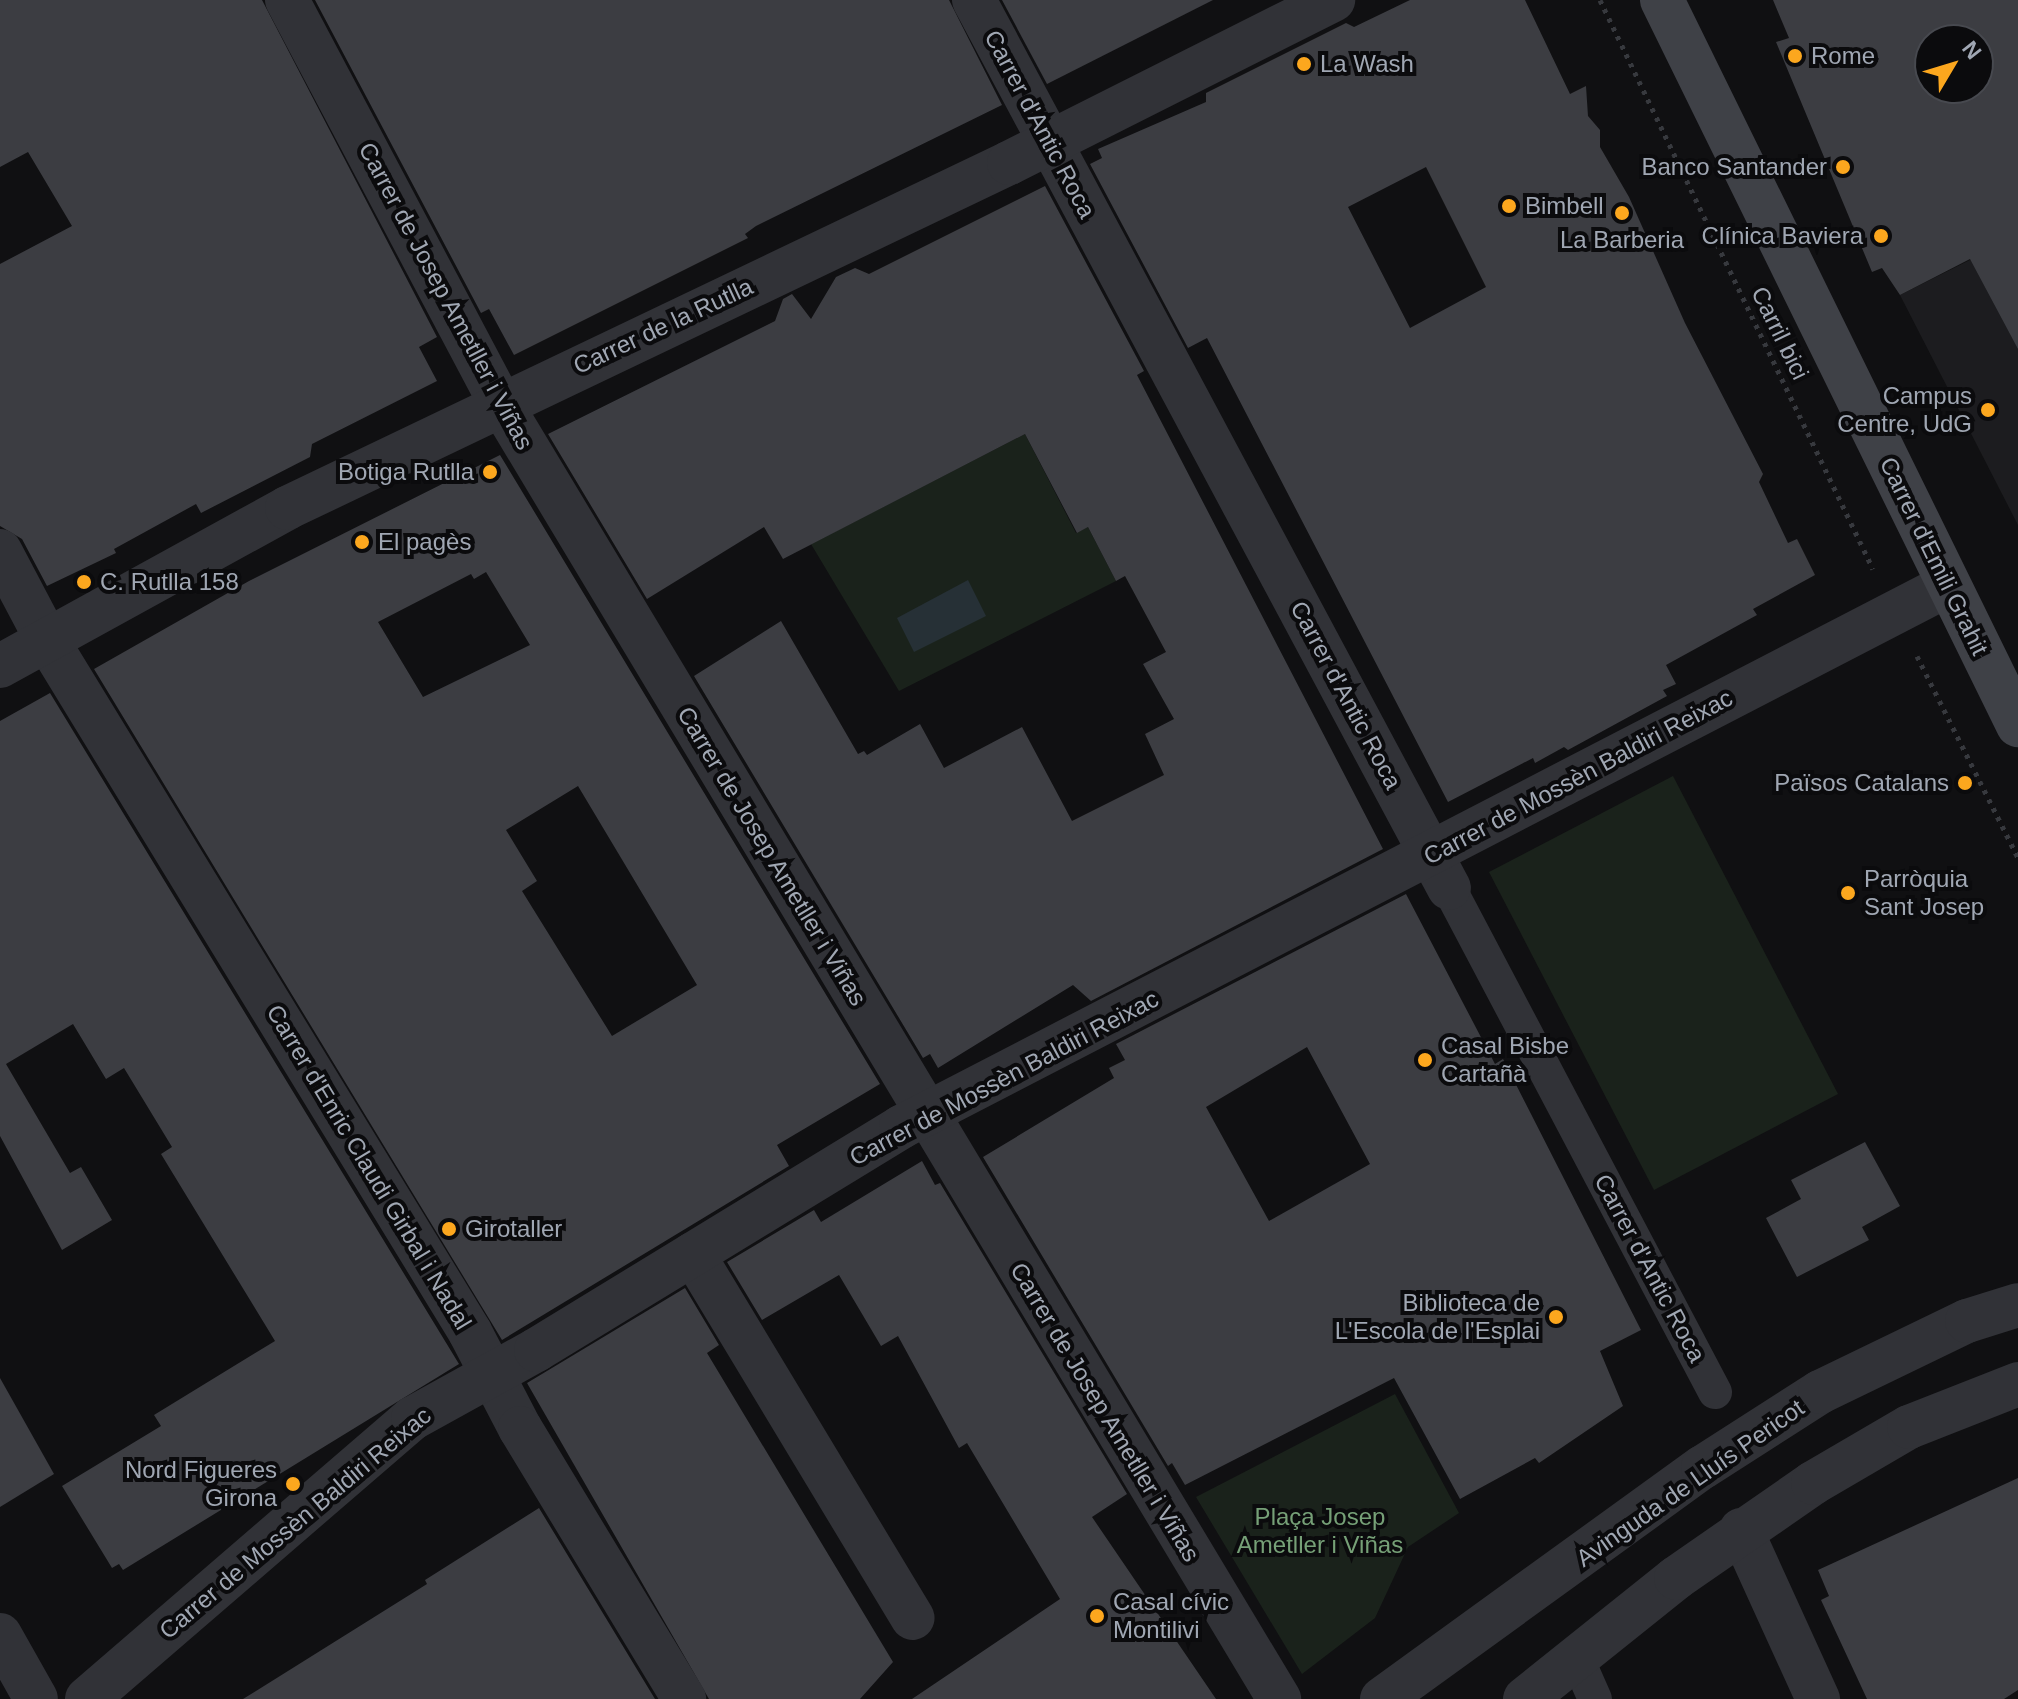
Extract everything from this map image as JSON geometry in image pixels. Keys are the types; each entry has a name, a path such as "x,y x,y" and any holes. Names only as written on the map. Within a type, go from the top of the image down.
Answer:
{"main road":[{"name":"Carrer d'Emili Grahit","path":"1662,0 2018,725"}],"street":[{"name":"Carrer de Josep Ametller i Viñas","path":"287,0 501,404 1279,1699"},
{"name":"Carrer d'Antic Roca","path":"974,0 1715,1392"},
{"name":"Carrer de la Rutlla","path":"0,666 287,508 1049,141 1333,0"},
{"name":"Carrer d'Enric Claudi Girbal i Nadal","path":"0,551 47,640 492,1374 684,1699"},
{"name":"Carrer de Mossèn Baldiri Reixac","path":"87,1699 413,1418 927,1114 1440,871 1901,625 1948,585"},
{"path":"693,1254 913,1618"},
{"name":"Avinguda de Lluís Pericot","path":"1382,1699 1703,1467 1820,1392 1967,1321 2018,1305"},
{"path":"1525,1699 1576,1656 1741,1530 1909,1427 2018,1384"},
{"path":"1741,1530 1818,1699"},
{"path":"0,1635 36,1699"},
{"path":"1576,1656 1595,1699"}],"path":[{"name":"Carril bici","path":"1600,0 1901,625 2018,858"}],"shaded area":[{"name":"Campus Centre, UdG","path":"2018,236 2018,525 1900,295"},
{"path":"968,580 986,616 914,652 897,618"}],"green space":[{"path":"1025,434 1076,533 1088,527 1116,581 899,691 811,544"},
{"path":"1673,776 1838,1094 1654,1190 1489,872"},
{"name":"Plaça Josep Ametller i Viñas","path":"1395,1394 1459,1513 1408,1547 1375,1618 1302,1674 1196,1497"}],"building":[{"path":"0,0 262,0 437,337 419,347 437,381 312,444 310,457 201,513 196,504 114,549 116,553 47,586 22,539 0,526 0,264 72,226 28,152 0,167"},
{"path":"315,0 949,0 1002,105 756,226 745,234 748,238 514,355 489,309 481,313"},
{"path":"1002,0 1213,0 1047,84"},
{"path":"1410,0 1525,0 1570,94 1586,86 1588,116 1600,130 1600,147 1629,197 1685,323 1763,474 1759,482 1788,543 1797,539 1815,575 1753,609 1757,615 1666,665 1676,684 1663,690 1667,696 1568,750 1564,747 1535,763 1533,758 1448,802 1207,338 1188,348 1090,164 1102,158 1098,149 1206,102 1206,93 1346,23 1354,27","holes":["1426,167 1486,287 1410,328 1348,207"]},
{"path":"1773,0 2018,0 2018,349 1970,259 1900,295 1882,268 1872,272 1776,42 1789,38"},
{"path":"1045,186 1144,371 1137,375 1383,849 1091,1001 1073,985 938,1068 930,1054 923,1058 694,676 781,621 858,754 864,751 867,755 920,724 944,768 1022,727 1072,821 1164,775 1145,734 1174,719 1143,664 1166,652 1125,576 1116,581 1088,527 1077,533 1025,434 783,559 764,527 647,599 548,434 775,321 783,299 792,294 811,319 836,277 855,268 869,274"},
{"path":"500,455 880,1084 777,1145 789,1166 502,1340 94,669 249,581","holes":["486,572 530,645 423,697 378,622 471,574 474,579","578,786 697,985 612,1036 522,891 537,881 506,830"]},
{"path":"50,693 459,1364 123,1570 119,1564 112,1568 62,1486 161,1426 154,1415 275,1341 161,1154 172,1147 124,1068 106,1079 73,1024 6,1064 70,1173 81,1167 112,1220 62,1250 0,1136 0,721"},
{"path":"1406,894 1495,1064 1503,1059 1641,1330 1600,1351 1623,1406 1539,1463 1535,1458 1460,1499 1394,1378 1185,1485 1172,1463 1168,1466 983,1157 1114,1078 1109,1068 1125,1060 1116,1044","holes":["1307,1047 1370,1164 1269,1221 1206,1107"]},
{"path":"1865,1142 1900,1206 1862,1227 1869,1240 1797,1277 1766,1218 1801,1199 1791,1180"},
{"path":"922,1161 935,1185 940,1183 1127,1494 1092,1517 1216,1699 912,1699 1060,1599 967,1443 959,1448 898,1336 881,1346 839,1275 762,1320 727,1262 814,1210 821,1222"},
{"path":"685,1288 719,1345 707,1353 893,1662 860,1699 709,1699 527,1383"},
{"path":"0,1378 54,1474 0,1507"},
{"path":"2018,1478 2018,1690 2004,1699 1867,1699 1821,1600 1829,1596 1818,1570"},
{"path":"539,1508 655,1699 243,1699 427,1584 425,1580"}],"place":[{"name":"Rome","path":"1795,56"},
{"name":"La Wash","path":"1304,64"},
{"name":"Banco Santander","path":"1843,167"},
{"name":"Bimbell","path":"1509,206"},
{"name":"La Barberia","path":"1622,213"},
{"name":"Clínica Baviera","path":"1881,236"},
{"name":"Campus Centre, UdG","path":"1988,410"},
{"name":"Botiga Rutlla","path":"490,472"},
{"name":"El pagès","path":"362,542"},
{"name":"C. Rutlla 158","path":"84,582"},
{"name":"Països Catalans","path":"1965,783"},
{"name":"Parròquia Sant Josep","path":"1848,893"},
{"name":"Casal Bisbe Cartañà","path":"1425,1060"},
{"name":"Girotaller","path":"449,1229"},
{"name":"Biblioteca de L'Escola de l'Esplai","path":"1556,1317"},
{"name":"Nord Figueres Girona","path":"293,1484"},
{"name":"Casal cívic Montilivi","path":"1097,1616"}]}
